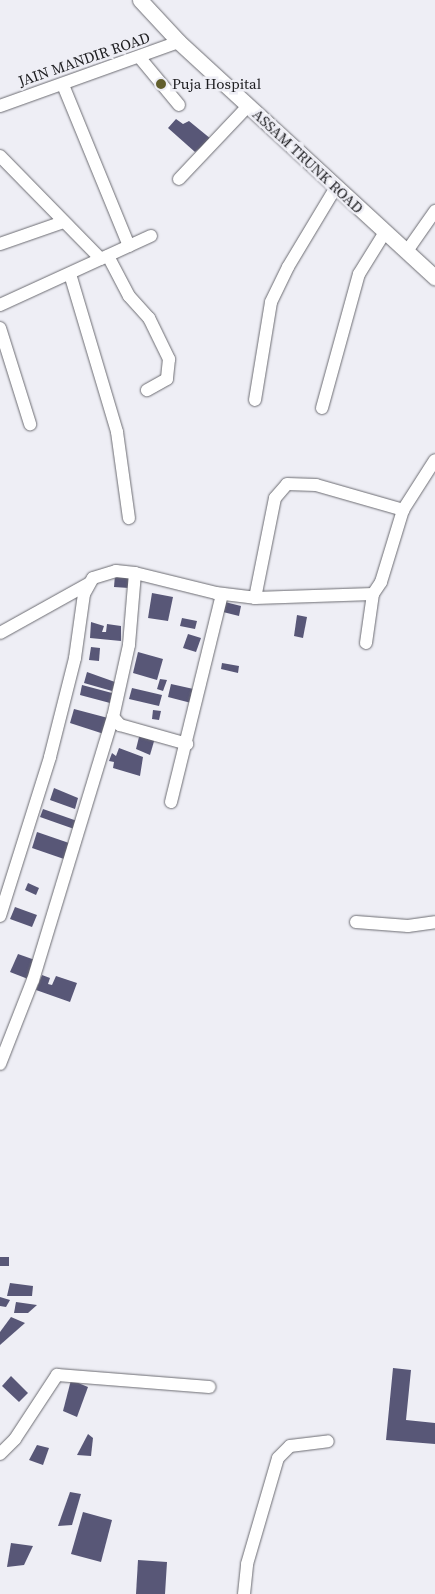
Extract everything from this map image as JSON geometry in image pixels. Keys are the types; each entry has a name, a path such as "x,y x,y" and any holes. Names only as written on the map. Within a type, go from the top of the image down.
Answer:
{"main road":[{"name":"ASSAM TRUNK ROAD","path":"140,0 179,42 435,277"}],"street":[{"name":"JAIN MANDIR ROAD","path":"0,106 140,58 179,42"},
{"path":"140,58 180,105"},
{"path":"63,84 129,246"},
{"path":"180,179 248,106"},
{"path":"0,156 5,170 104,257 128,296 150,318 169,359 167,379 147,390"},
{"path":"255,400 271,302 288,267 336,187"},
{"path":"407,251 435,211"},
{"path":"0,244 63,222"},
{"path":"322,408 359,274 385,232"},
{"path":"0,305 151,236"},
{"path":"70,274 116,432 129,518"},
{"path":"0,328 30,424"},
{"path":"366,643 373,594 381,582 403,510 435,460"},
{"path":"255,598 275,498 287,484 304,483 329,488 403,510"},
{"path":"0,633 88,584 104,573 134,572 222,594 255,598 373,594"},
{"path":"0,1064 41,954 113,718 129,645 134,572"},
{"path":"0,916 50,756 75,658 88,584"},
{"path":"171,802 187,744 222,594"},
{"path":"113,718 120,725 187,744"},
{"path":"356,922 408,926 435,922"},
{"path":"0,1454 15,1439 57,1375 210,1387"},
{"path":"244,1594 248,1564 278,1458 290,1446 328,1441"}],"building":[{"path":"176,119 183,124 189,121 211,139 195,152 168,128"},
{"path":"115,575 130,576 129,588 114,587"},
{"path":"152,593 173,597 168,621 148,618"},
{"path":"225,602 241,606 239,616 223,612"},
{"path":"297,615 307,617 303,638 294,636"},
{"path":"182,618 197,621 195,629 180,626"},
{"path":"91,622 104,626 102,632 106,632 107,624 121,626 121,641 90,638"},
{"path":"188,634 201,638 196,652 183,648"},
{"path":"91,647 100,648 99,661 89,660"},
{"path":"138,652 163,659 157,680 133,673"},
{"path":"222,663 239,666 238,673 221,669"},
{"path":"87,672 115,682 112,691 84,683"},
{"path":"160,679 167,680 163,691 157,689"},
{"path":"171,684 198,690 195,704 168,697"},
{"path":"82,685 112,693 110,703 80,695"},
{"path":"132,688 162,695 159,706 129,699"},
{"path":"74,709 108,718 104,734 70,723"},
{"path":"153,710 161,711 159,720 152,719"},
{"path":"140,733 155,738 150,755 136,749"},
{"path":"119,748 143,757 140,776 113,768 114,762 109,761 112,753 116,756"},
{"path":"54,788 78,798 75,809 50,800"},
{"path":"43,809 80,822 77,830 40,817"},
{"path":"37,832 69,843 64,859 32,848"},
{"path":"28,883 39,888 36,895 25,890"},
{"path":"15,907 37,915 32,927 10,919"},
{"path":"18,954 35,960 28,979 10,972"},
{"path":"42,975 50,978 48,984 52,985 56,976 77,983 70,1002 36,990"},
{"path":"0,1257 9,1257 9,1266 0,1266"},
{"path":"10,1283 33,1286 32,1296 7,1296"},
{"path":"0,1297 10,1300 6,1307 0,1306"},
{"path":"16,1302 37,1305 28,1313 14,1313"},
{"path":"11,1317 25,1323 0,1345 0,1332"},
{"path":"393,1368 411,1370 406,1420 435,1423 435,1444 386,1440"},
{"path":"11,1376 28,1393 19,1402 2,1386"},
{"path":"71,1380 88,1387 77,1417 63,1411"},
{"path":"88,1434 93,1438 91,1456 77,1455"},
{"path":"37,1445 49,1448 43,1465 29,1460"},
{"path":"70,1492 81,1494 72,1525 58,1526"},
{"path":"83,1512 112,1520 101,1562 71,1554"},
{"path":"11,1543 33,1546 24,1565 7,1567"},
{"path":"138,1560 167,1562 165,1594 136,1594"}],"place":[{"name":"Puja Hospital","path":"161,84"}]}
